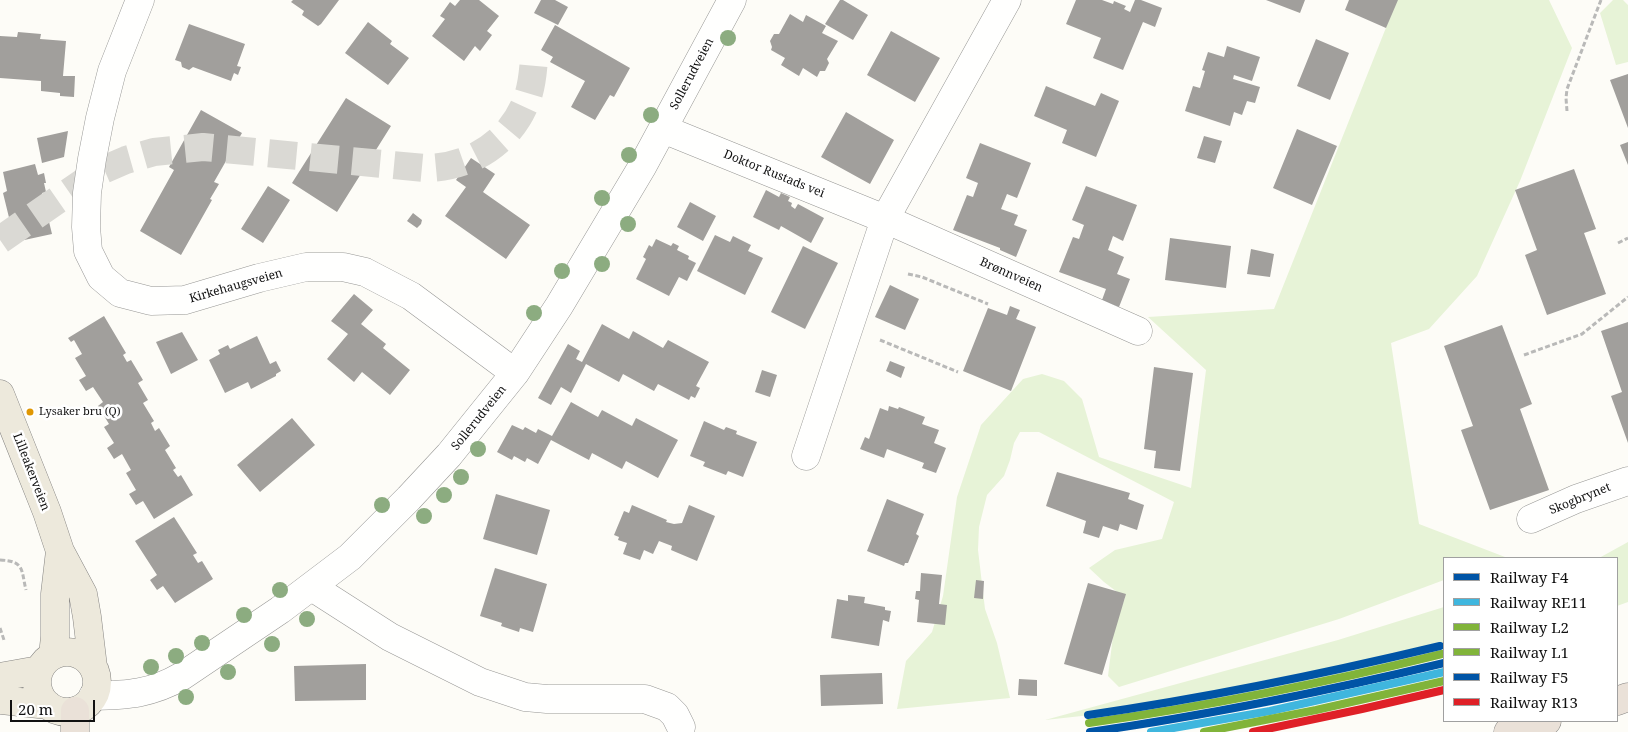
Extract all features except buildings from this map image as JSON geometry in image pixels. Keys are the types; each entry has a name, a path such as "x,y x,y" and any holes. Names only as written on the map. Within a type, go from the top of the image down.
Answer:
{"highway":[{"path":"1508,732 1543,722"}],"main road":[{"name":"Lilleakerveien","path":"0,394 47,512 60,551 82,594 88,617 93,667"},
{"name":"Lilleakerveien","path":"46,662 55,637 55,594 60,551"},
{"path":"62,652 71,652 87,660 93,667 96,676 96,686 81,713 56,710 48,705 3,689 62,652"},
{"path":"46,662 37,679 41,698 48,705"}],"street":[{"name":"Kirkehaugsveien","path":"140,0 112,71 100,118 91,168 86,226 88,252 101,277 120,293 151,301 185,300 259,278 306,267 343,267 365,272 411,296 515,373"},
{"name":"Sollerudveien","path":"81,713 168,684 182,676 312,587 362,547 410,498 449,455 515,373 588,258 663,129 732,0"},
{"path":"806,456 885,219 1007,0"},
{"name":"Doktor Rustads vei","path":"663,129 885,219"},
{"name":"Brønnveien","path":"885,219 1138,331"},
{"name":"Skogbrynet","path":"1532,519 1576,499 1628,480"},
{"path":"312,587 390,637 480,682 525,696 547,699 644,699 667,707 680,727"}],"path":[{"path":"1567,111 1566,98 1570,81 1602,0"},
{"path":"1618,243 1628,238"},
{"path":"908,274 922,277 988,304"},
{"path":"1524,354 1582,334 1628,297"},
{"path":"880,340 958,372"},
{"path":"0,560 10,560 20,566 28,597"},
{"path":"0,628 4,640"}],"green space":[{"path":"1397,0 1549,0 1572,48 1520,181 1477,276 1429,329 1391,343 1419,524 1505,557 1443,557 1443,580 1339,619 1119,687 1108,676 1114,628 1125,598 1089,568 1115,550 1162,539 1174,502 1039,432 1020,432 1014,443 1004,476 987,495 979,527 978,550 985,609 997,643 1010,698 897,709 906,661 932,632 943,596 957,497 981,425 1023,379 1042,374 1064,381 1082,399 1099,457 1191,488 1206,370 1148,317 1274,309"},
{"path":"1613,0 1623,0 1628,5 1628,62 1616,65 1600,13"},
{"path":"1628,542 1628,602 1618,606 1618,557 1601,557"},
{"path":"1443,607 1443,654 1238,699 1045,720 1338,640"}],"tunnel":[{"path":"0,240 98,172 126,160 154,152 203,147 425,168 442,167 458,163 488,149 501,139 512,126 528,96 534,59"}],"rail line":[{"name":"F5","path":"1088,715 1264,685 1440,646"},
{"name":"L2","path":"1089,723 1266,693 1442,654"},
{"name":"F4","path":"1090,732 1268,702 1443,663"},
{"name":"RE11","path":"1151,732 1270,711 1443,672"},
{"name":"L1","path":"1204,732 1316,710 1443,681"},
{"name":"R13","path":"1253,732 1443,690"}],"place":[{"name":"Lysaker bru (Q)","path":"30,412"}]}
